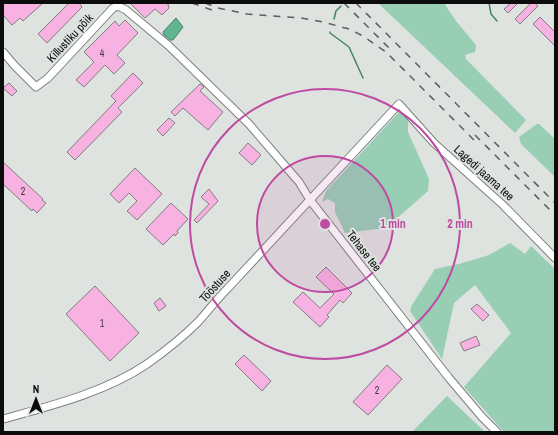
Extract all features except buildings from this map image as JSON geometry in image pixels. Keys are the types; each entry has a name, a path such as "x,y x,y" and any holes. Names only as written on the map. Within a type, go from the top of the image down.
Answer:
{"street":[{"name":"Killustiku põik","path":"3,52 36,88 48,78 113,8 118,6 126,10 164,42 193,70"},
{"name":"Tehase tee","path":"193,70 249,124 277,155 448,378 482,418 497,432"},
{"name":"Tööstuse","path":"3,419 97,390 123,378 146,364 181,337 198,322 227,288 399,104"},
{"name":"Lagedi jaama tee","path":"399,104 434,143 503,205 555,258"}],"shaded area":[{"path":"378,3 444,3 456,21 476,45 475,52 465,55 466,59 526,120 515,133"},
{"path":"176,18 183,27 173,40 170,40 164,35 163,32"},
{"path":"399,112 408,119 408,132 429,179 428,191 386,228 345,233 335,212 335,203 328,199 322,202 326,191"},
{"path":"539,124 555,139 555,177 521,144 519,137"},
{"path":"510,243 525,254 531,246 555,269 555,432 504,432 464,387 511,333 475,285 454,303 442,359 410,311 412,305 435,269 489,255"},
{"path":"447,396 485,432 412,432"}],"waterway":[{"path":"489,3 491,14 497,21"},
{"path":"334,19 336,11 341,6"},
{"path":"330,32 349,47 363,78"}],"railway":[{"path":"192,3 212,10"},
{"path":"205,3 218,8 247,14 301,18 323,22 349,29 363,36 386,52 477,143"},
{"path":"344,3 389,48"},
{"path":"356,3 555,203"},
{"path":"475,135 555,215"}]}
